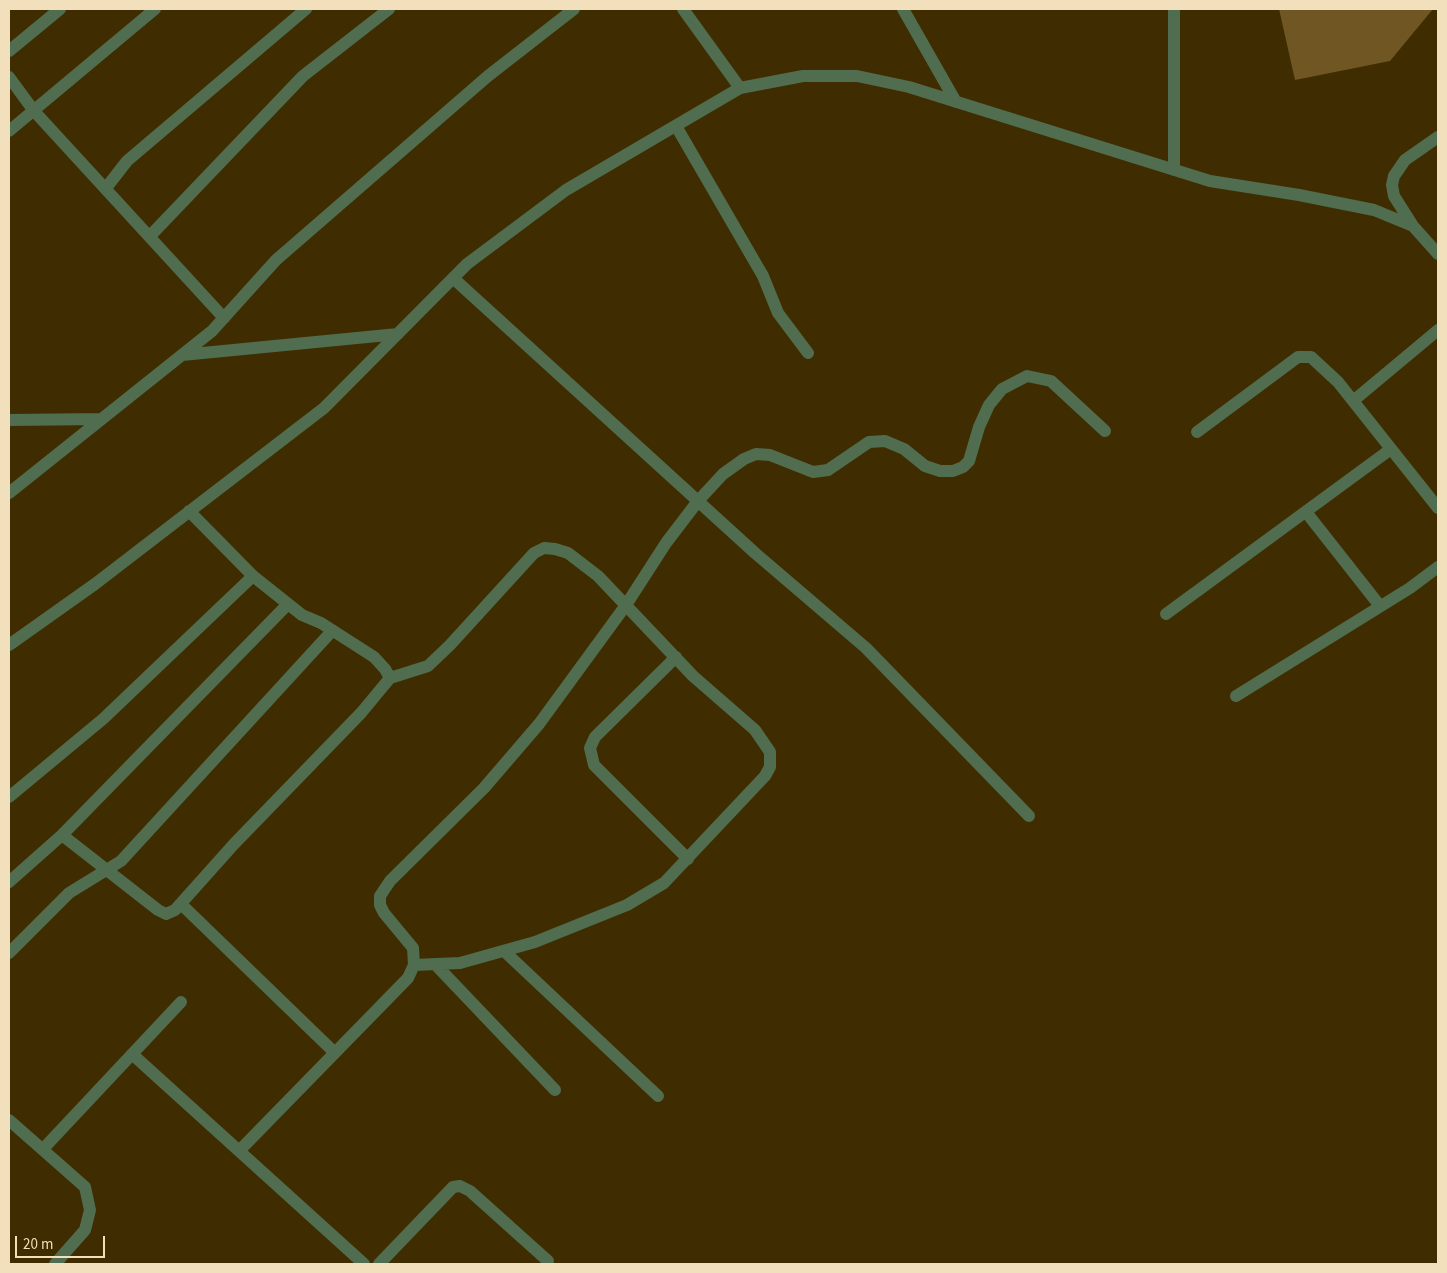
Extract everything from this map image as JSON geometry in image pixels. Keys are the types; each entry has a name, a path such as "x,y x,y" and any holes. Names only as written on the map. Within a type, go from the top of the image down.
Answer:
{"street":[{"path":"9,51 60,9"},
{"path":"9,131 155,9"},
{"path":"106,188 127,161 306,9"},
{"path":"150,236 303,76 389,9"},
{"path":"9,493 212,331 276,260 488,76 574,9"},
{"path":"683,9 740,88"},
{"path":"903,9 956,102"},
{"path":"1174,9 1174,170"},
{"path":"9,645 95,584 324,408 467,264 566,190 740,88 802,76 857,76 909,87 1210,181 1299,195 1374,210 1413,226"},
{"path":"9,77 34,111 224,318"},
{"path":"676,126 763,276 778,313 808,353"},
{"path":"1438,137 1405,160 1394,176 1392,185 1394,196 1413,226 1438,254"},
{"path":"454,278 698,501 866,648 1029,816"},
{"path":"1352,401 1438,330"},
{"path":"182,355 398,334"},
{"path":"1197,432 1298,357 1311,357 1318,361 1352,401 1438,508"},
{"path":"239,1151 408,978 414,965 414,948 384,913 380,905 380,896 390,881 484,788 539,724 626,605 666,543 698,501 723,474 744,458 756,454 770,455 813,472 828,470 869,442 884,441 904,449 925,466 940,471 953,471 963,467 969,461 979,427 989,405 1002,390 1027,376 1051,381 1105,431"},
{"path":"9,420 102,419"},
{"path":"1166,614 1391,449"},
{"path":"189,511 253,576 302,615 374,657 390,678"},
{"path":"1306,512 1380,606"},
{"path":"62,835 166,914 176,910 234,844 361,713 390,678 428,666 450,645 534,553 544,548 568,553 598,576 676,657 755,730 770,752 770,767 765,776 664,883 627,905 535,942 504,951 460,963 414,965"},
{"path":"1236,696 1380,606 1438,567"},
{"path":"9,798 103,719 253,576"},
{"path":"9,882 62,835 288,604"},
{"path":"9,953 69,894 108,871 144,836 332,631"},
{"path":"676,657 595,737 590,748 594,764 688,859"},
{"path":"181,904 334,1052"},
{"path":"504,951 658,1096"},
{"path":"435,964 556,1090"},
{"path":"42,1149 181,1002"},
{"path":"132,1054 364,1264"},
{"path":"9,1120 84,1187 90,1210 85,1230 55,1264"},
{"path":"380,1264 453,1187 460,1186 470,1191 548,1261"}],"shaded area":[{"path":"1279,9 1433,9 1390,61 1295,80"}]}
